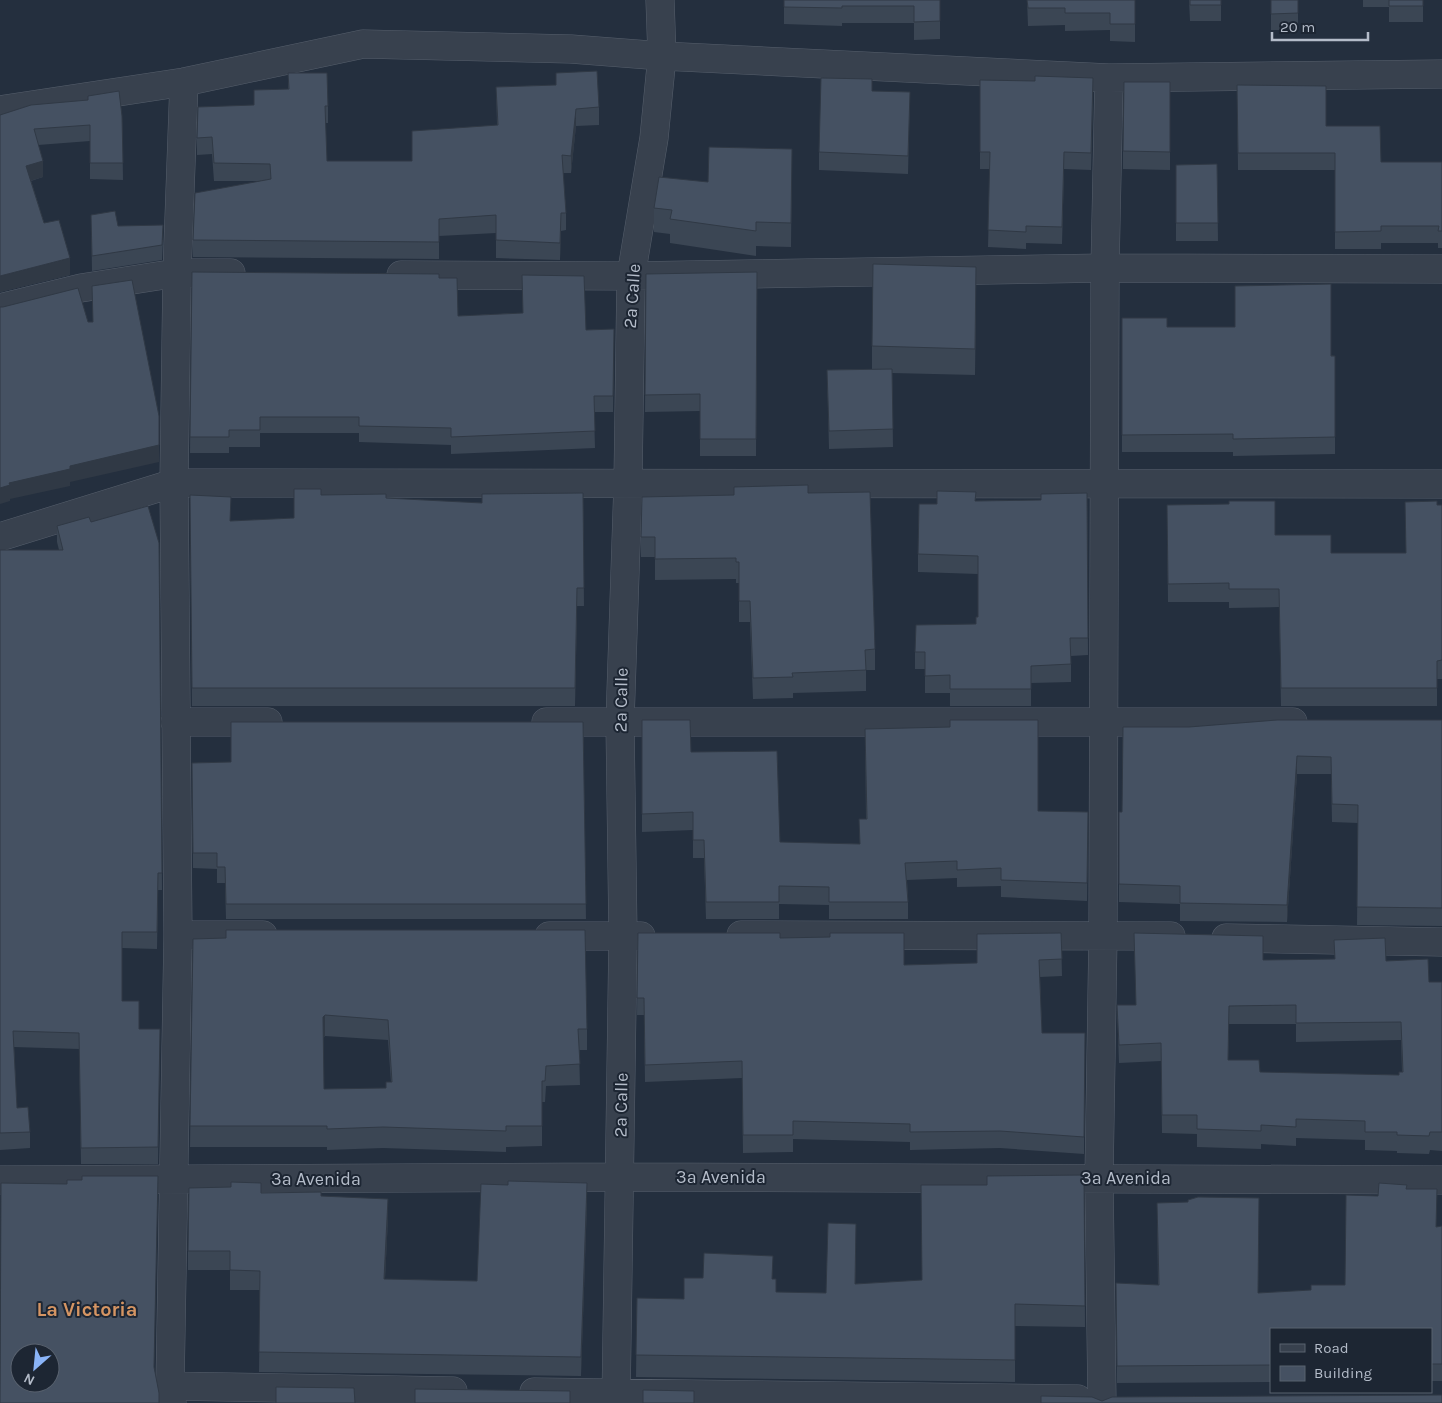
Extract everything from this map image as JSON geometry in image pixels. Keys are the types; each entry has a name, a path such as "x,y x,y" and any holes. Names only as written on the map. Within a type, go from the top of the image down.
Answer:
{"street":[{"name":"2a Calle","path":"616,1398 623,936 620,722 628,483 631,276 654,138 662,56 660,0"},
{"path":"0,110 184,82 363,44 571,49 662,56 1109,78 1442,74"},
{"path":"1102,1401 1098,1178 1103,935 1105,268 1109,78"},
{"path":"184,82 177,273 174,482 178,935 171,1395 478,1392"},
{"path":"374,274 631,276 1105,268 1442,269"},
{"path":"0,308 81,288 177,273 256,274"},
{"path":"0,537 174,482 1442,484"},
{"path":"175,722 294,722"},
{"path":"521,722 1322,722"},
{"path":"178,935 287,935"},
{"path":"711,936 1103,935 1442,942"},
{"path":"524,936 662,936"},
{"name":"3a Avenida","path":"0,1180 620,1177 1442,1180"},
{"path":"507,1392 616,1398 1102,1401 1131,1399"}],"building":[{"path":"784,0 940,0 940,21 914,22 914,6 784,7"},
{"path":"1027,0 1135,0 1135,24 1110,24 1110,13 1065,13 1065,8 1028,8"},
{"path":"1190,0 1221,0 1221,5 1190,5"},
{"path":"1271,0 1298,0 1298,13 1271,14"},
{"path":"1389,0 1423,0 1423,6 1389,6"},
{"path":"597,71 599,107 576,109 571,156 562,155 566,213 561,213 560,243 496,240 496,215 439,219 439,242 193,240 195,193 271,179 270,164 214,163 212,137 197,138 198,107 254,105 254,90 289,89 288,73 327,73 328,106 325,106 327,161 412,161 412,131 498,125 496,87 556,85 556,73"},
{"path":"1035,76 1093,78 1091,153 1064,152 1062,227 1026,226 1026,232 988,230 990,152 980,152 980,80 1035,81"},
{"path":"821,78 872,79 872,91 910,92 908,156 819,152"},
{"path":"1124,82 1170,82 1170,152 1123,151"},
{"path":"1237,85 1326,86 1326,126 1380,126 1381,162 1442,162 1442,231 1438,231 1439,226 1381,226 1381,231 1335,232 1335,153 1238,153"},
{"path":"119,91 122,116 123,163 90,163 90,125 34,129 43,161 26,166 44,223 59,220 70,258 0,276 0,115 31,105 88,100 88,96"},
{"path":"709,147 792,149 791,223 756,222 756,231 670,219 672,210 654,208 659,177 708,182"},
{"path":"1217,164 1218,223 1176,223 1176,165"},
{"path":"115,211 118,226 163,225 162,245 92,256 91,215"},
{"path":"873,264 976,267 975,349 872,346"},
{"path":"192,272 439,274 439,278 457,278 458,316 523,313 522,275 584,276 586,330 614,329 613,396 594,396 595,431 451,437 451,428 359,426 359,417 260,417 260,430 229,430 229,437 190,437"},
{"path":"757,272 756,439 700,439 700,394 645,395 646,274"},
{"path":"132,280 159,416 159,445 70,466 70,469 9,483 10,485 0,488 0,307 78,288 88,322 93,322 92,286"},
{"path":"1331,284 1331,356 1335,356 1335,437 1233,439 1233,434 1122,435 1122,318 1167,318 1167,327 1235,327 1235,286"},
{"path":"892,369 893,429 829,431 827,370"},
{"path":"808,485 808,493 870,492 875,649 865,650 866,670 792,673 793,677 753,678 750,601 739,601 739,562 736,562 736,558 655,559 655,537 641,537 642,497 734,495 734,487"},
{"path":"294,489 321,489 321,495 386,494 386,498 482,503 482,494 583,493 584,588 577,588 575,688 192,688 190,495 231,497 230,521 294,518"},
{"path":"937,491 976,492 975,501 1041,500 1041,494 1087,493 1088,638 1070,638 1071,664 1031,666 1031,689 950,689 950,675 925,676 925,652 915,652 916,625 976,624 976,617 978,617 978,556 918,554 919,504 937,504"},
{"path":"1229,501 1275,501 1275,535 1331,535 1331,553 1406,553 1405,502 1437,501 1437,505 1442,505 1442,660 1437,661 1437,688 1281,688 1279,589 1229,589 1229,583 1168,584 1167,505 1229,504"},
{"path":"148,506 159,543 162,873 158,873 157,932 122,932 122,1001 139,1001 139,1029 160,1029 158,1147 81,1148 79,1033 13,1031 17,1108 28,1107 30,1132 0,1133 0,550 63,550 57,526 89,517 91,522"},
{"path":"642,720 690,720 691,752 777,751 780,842 860,844 859,819 867,819 865,729 950,727 950,720 1038,720 1038,811 1088,812 1087,883 1001,880 1001,868 957,870 957,861 905,863 908,902 829,902 829,887 779,886 779,902 706,902 704,840 693,840 693,812 642,814"},
{"path":"1277,720 1442,720 1442,908 1357,907 1358,805 1332,804 1331,757 1297,756 1287,905 1180,903 1180,886 1119,884 1119,812 1122,812 1123,727 1189,727"},
{"path":"231,722 583,722 586,904 226,904 225,867 217,867 217,853 193,853 192,763 231,762"},
{"path":"226,930 585,930 587,1029 578,1029 580,1064 546,1066 545,1081 542,1081 542,1126 506,1126 506,1131 383,1127 327,1129 327,1126 190,1126 193,939 226,938","holes":["325,1015 388,1020 392,1082 386,1082 386,1088 324,1089 323,1017"]},
{"path":"638,933 780,933 780,938 830,937 830,933 904,933 904,965 977,963 977,934 1061,933 1062,959 1039,960 1042,1033 1085,1033 1084,1137 1000,1131 910,1132 910,1124 793,1121 793,1135 743,1135 742,1061 645,1065 644,998 637,998"},
{"path":"1134,933 1263,936 1263,960 1335,959 1334,940 1385,938 1386,961 1428,959 1429,982 1442,982 1442,1132 1430,1132 1429,1136 1397,1135 1397,1132 1365,1132 1365,1121 1296,1119 1296,1127 1261,1125 1261,1131 1197,1129 1197,1115 1162,1115 1161,1043 1119,1045 1117,1005 1136,1005","holes":["1296,1005 1296,1023 1401,1022 1403,1072 1399,1072 1399,1075 1260,1072 1259,1060 1228,1060 1229,1006"]},
{"path":"1084,1175 1085,1306 1015,1304 1015,1360 636,1355 637,1298 684,1299 684,1278 703,1278 704,1253 773,1256 772,1279 776,1279 776,1292 826,1293 828,1223 856,1224 855,1284 922,1280 921,1185 987,1185 987,1176"},
{"path":"82,1176 158,1176 154,1367 159,1403 0,1403 1,1183 67,1184 67,1180 82,1180"},
{"path":"508,1181 587,1183 581,1357 259,1352 260,1271 230,1270 230,1251 188,1251 189,1188 231,1187 231,1182 261,1183 261,1193 321,1192 321,1196 388,1199 384,1279 477,1281 481,1184 508,1185"},
{"path":"1379,1183 1407,1185 1406,1189 1437,1189 1436,1227 1442,1226 1442,1364 1432,1364 1432,1328 1270,1328 1270,1365 1117,1366 1116,1283 1159,1285 1157,1203 1188,1202 1188,1200 1198,1197 1259,1198 1258,1293 1311,1290 1311,1285 1345,1285 1346,1195 1378,1196"},
{"path":"276,1387 354,1388 355,1403 276,1403"},
{"path":"415,1389 570,1391 570,1403 415,1403"},
{"path":"643,1390 694,1391 694,1403 643,1403"},
{"path":"1442,1395 1442,1403 1041,1403 1041,1396 1092,1397 1102,1401 1112,1397"}],"district":[{"name":"La Victoria","path":"87,1309"}]}
